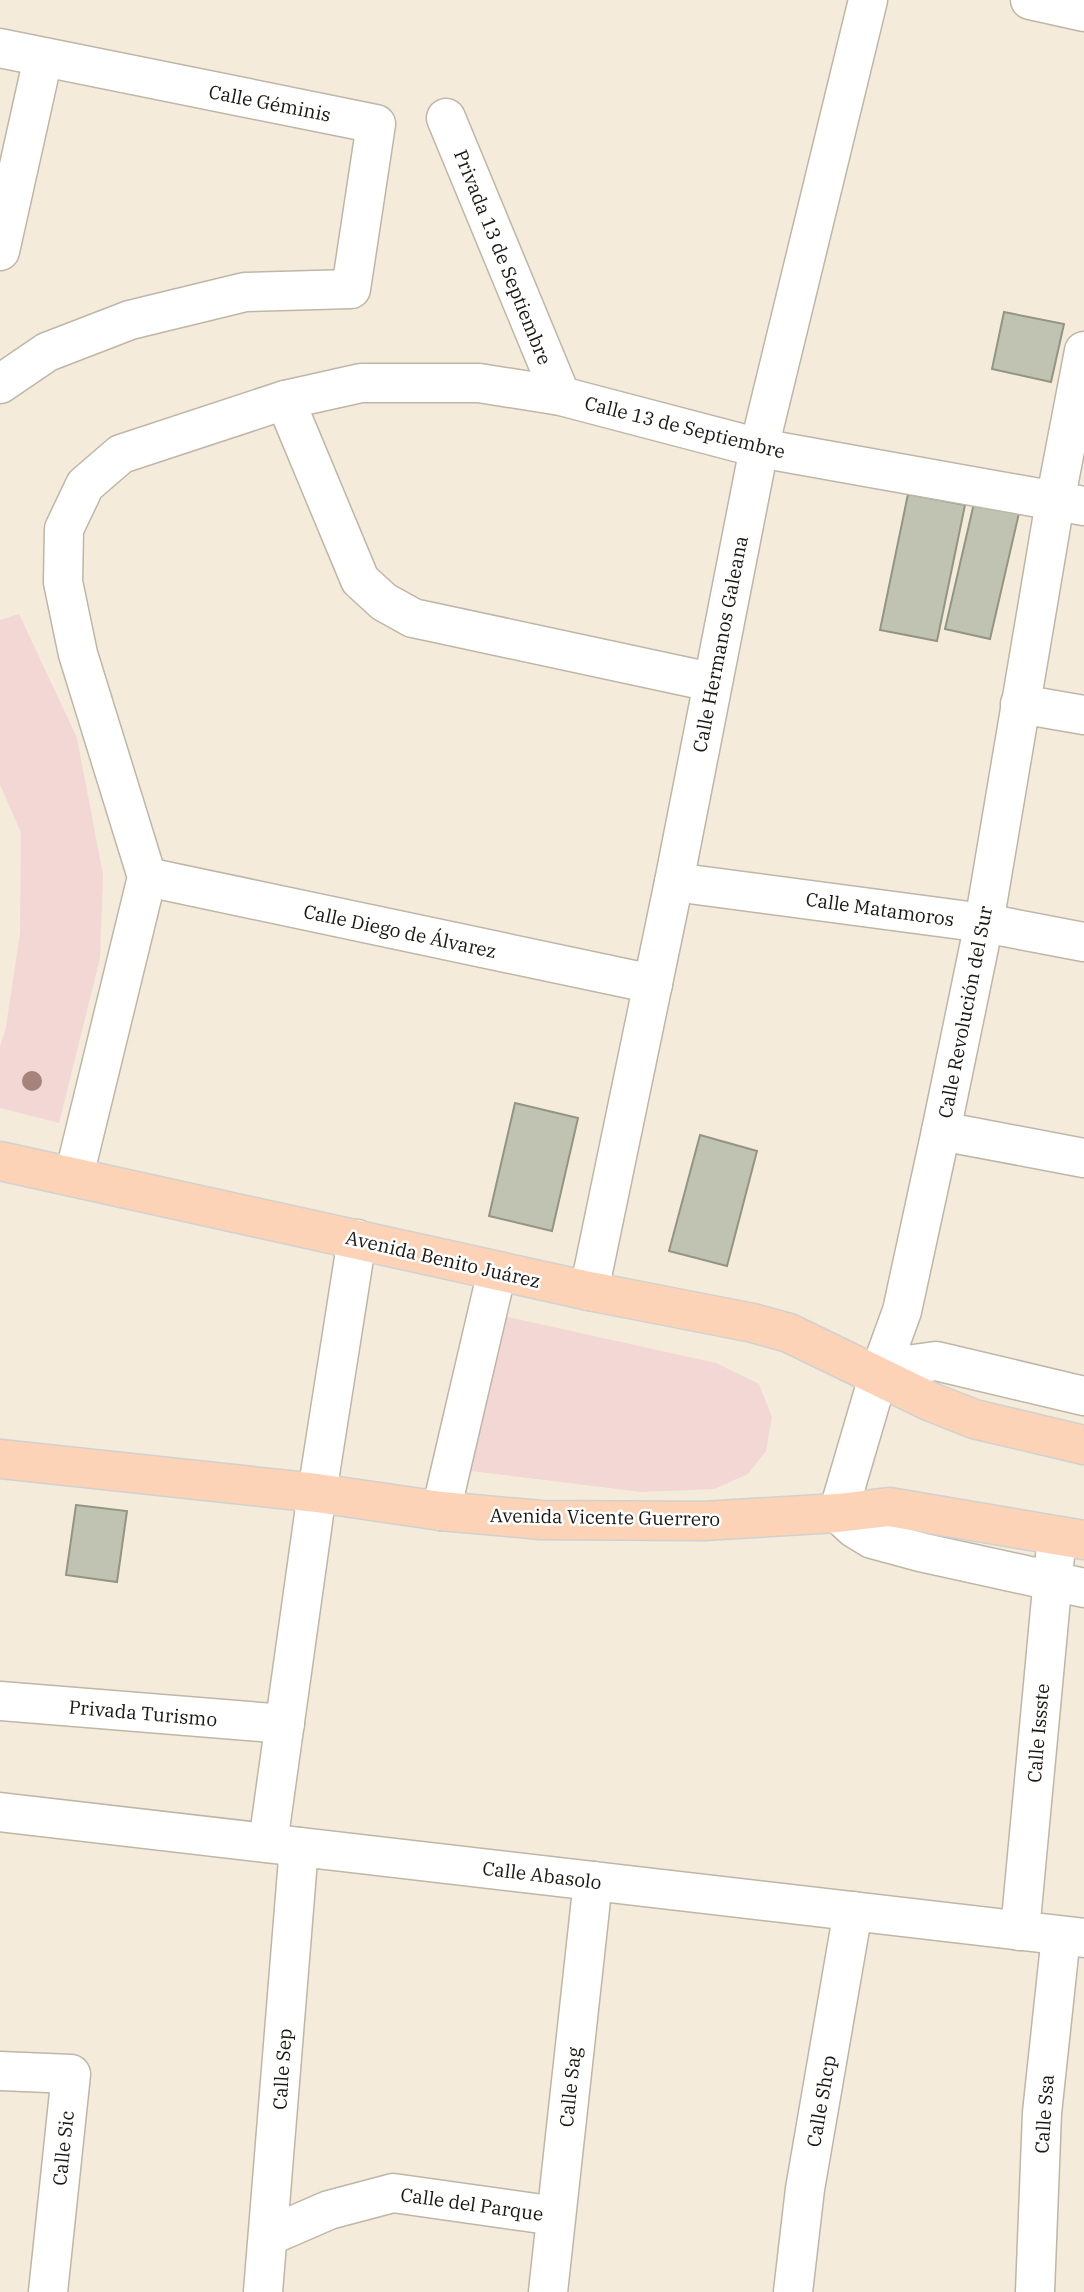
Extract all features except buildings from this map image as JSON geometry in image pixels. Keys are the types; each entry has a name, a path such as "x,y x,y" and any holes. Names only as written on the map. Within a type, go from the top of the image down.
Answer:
{"main road":[{"name":"Avenida Benito Juárez","path":"0,1161 589,1292 753,1323 789,1333 931,1402 974,1419 1084,1445"},
{"name":"Avenida Vicente Guerrero","path":"0,1459 317,1493 441,1511 541,1520 703,1521 838,1513 889,1507 1070,1537"}],"street":[{"name":"Calle Hermanos Galeana","path":"589,1292 674,882 759,447 868,0"},
{"path":"1030,0 1084,12"},
{"name":"Calle Géminis","path":"0,48 376,124 351,289 245,292 130,320 47,352 0,384"},
{"path":"0,251 43,58"},
{"name":"Privada 13 de Septiembre","path":"446,118 561,396"},
{"name":"Calle Revolución del Sur","path":"838,1513 878,1377 902,1311 942,1131 984,923 1020,704 1069,504 1084,351"},
{"name":"Calle 13 de Septiembre","path":"147,877 78,654 63,582 64,529 85,485 121,454 285,400 361,383 479,383 561,396 759,447 1069,504"},
{"path":"285,400 360,580 384,602 413,618 712,682"},
{"path":"1020,704 1084,715"},
{"path":"74,1176 147,877"},
{"name":"Calle Diego de Álvarez","path":"147,877 653,984"},
{"name":"Calle Matamoros","path":"674,882 984,923 1084,942"},
{"path":"942,1131 1084,1158"},
{"name":"Calle Sep","path":"263,2292 269,2236 284,1845 285,1724 317,1493 357,1239"},
{"path":"441,1511 497,1270"},
{"path":"878,1377 906,1365 936,1361 1084,1396"},
{"path":"838,1513 854,1528 872,1539 1068,1584"},
{"name":"Calle Issste","path":"1020,1931 1068,1584 1070,1537"},
{"name":"Privada Turismo","path":"0,1701 285,1724"},
{"name":"Calle Abasolo","path":"0,1812 1072,1937"},
{"name":"Calle Sag","path":"548,2292 593,1881"},
{"name":"Calle Shcp","path":"793,2292 805,2189 853,1912"},
{"name":"Calle Ssa","path":"1035,2292 1042,2113 1072,1937"},
{"name":"Calle Sic","path":"0,2071 71,2074 48,2292"},
{"name":"Calle del Parque","path":"269,2236 330,2210 393,2193 556,2216"}],"shaded area":[{"path":"19,614 77,738 103,875 100,958 59,1123 0,1108 0,1047 6,1027 20,933 21,833 0,784 0,620"},
{"path":"499,1315 716,1363 759,1384 772,1417 766,1451 748,1474 714,1489 641,1492 471,1471"}]}
